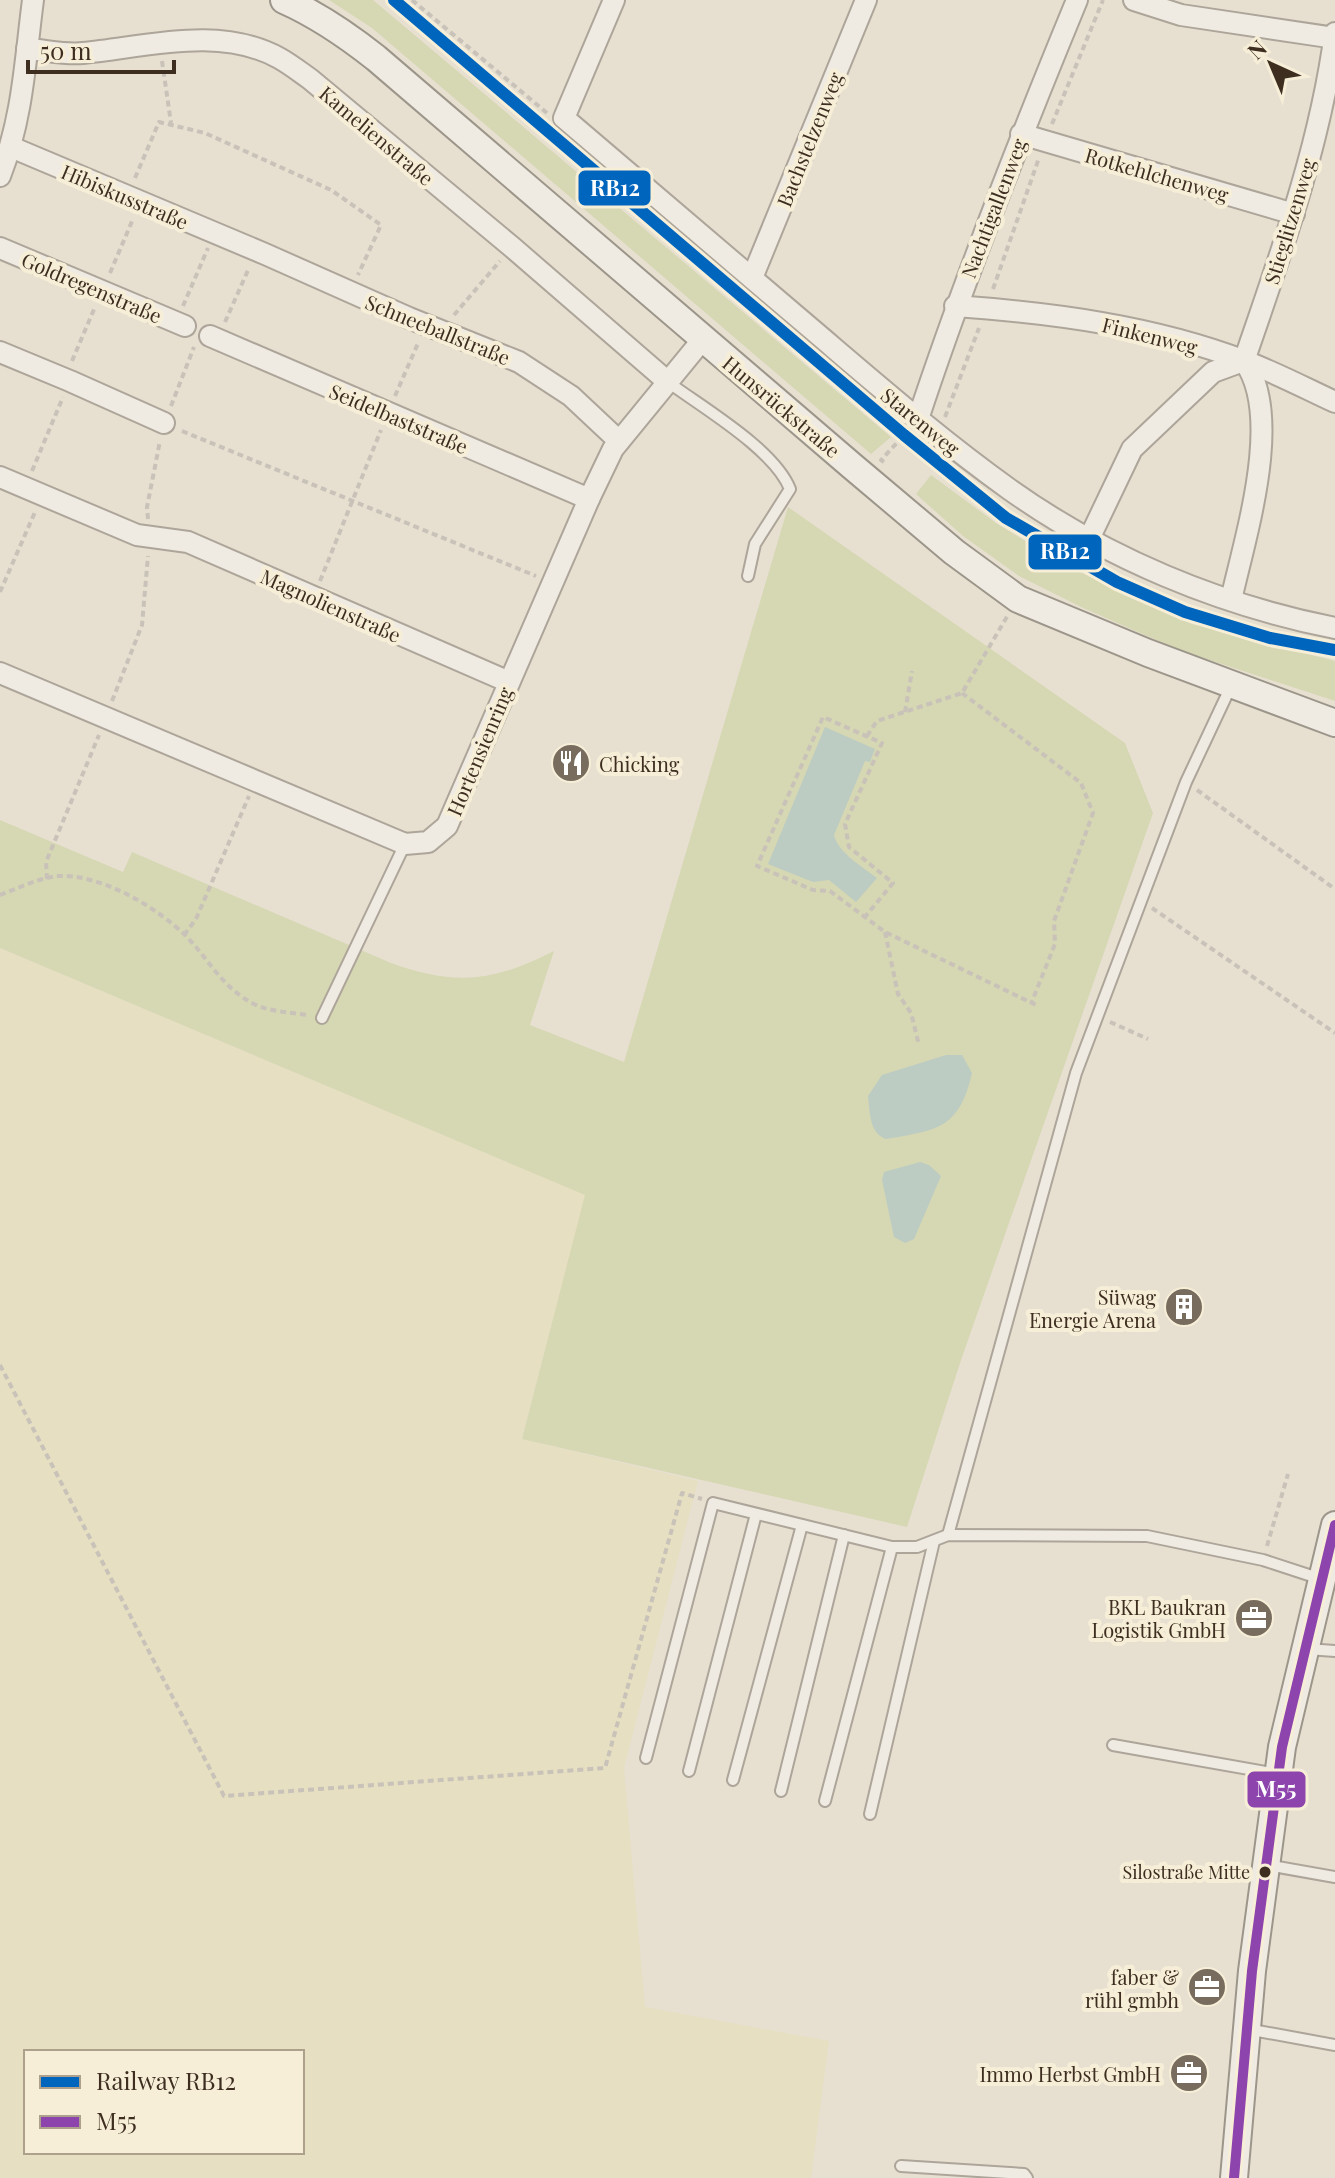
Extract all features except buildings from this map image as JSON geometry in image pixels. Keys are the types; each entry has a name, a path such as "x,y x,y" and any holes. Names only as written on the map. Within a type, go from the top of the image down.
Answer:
{"main road":[{"name":"Hunsrückstraße","path":"284,0 309,11 365,49 954,552 1018,599 1104,636 1335,723"},
{"path":"1234,2178 1245,2029 1282,1747 1335,1525"}],"street":[{"path":"0,176 11,147 23,97 33,0"},
{"path":"564,118 614,0"},
{"name":"Bachstelzenweg","path":"752,278 866,0"},
{"name":"Nachtigallenweg","path":"918,419 955,306 1077,0"},
{"path":"1134,0 1181,15 1335,36"},
{"name":"Stieglitzenweg","path":"1244,361 1294,214 1321,112 1335,36"},
{"name":"Kamelienstraße","path":"27,49 80,53 210,40 249,47 278,57 310,79 512,247 668,382"},
{"name":"Starenweg","path":"564,118 938,436 1012,491 1089,539 1164,576 1292,619 1335,628"},
{"name":"Rotkehlchenweg","path":"1021,134 1294,214"},
{"name":"Hibiskusstraße","path":"11,147 248,247"},
{"name":"Schneeballstraße","path":"248,247 519,362 571,396 619,441"},
{"name":"Goldregenstraße","path":"0,248 181,325"},
{"name":"Finkenweg","path":"955,306 1059,314 1162,336 1244,361 1335,402"},
{"name":"Hortensienring","path":"405,844 428,842 447,826 589,499 619,441 703,339"},
{"name":"Seidelbaststraße","path":"208,340 589,499"},
{"path":"0,352 164,423"},
{"path":"1089,539 1132,449 1213,372 1228,364 1244,361 1258,386 1263,425 1256,486 1231,600"},
{"name":"Magnolienstraße","path":"0,477 137,535 188,542 509,682"},
{"path":"0,673 405,844"}],"lane":[{"path":"668,382 770,457 784,473 790,489 755,544 748,576"},
{"path":"948,1535 1076,1073 1186,782 1232,683"},
{"path":"322,1018 405,844"},
{"path":"646,1758 713,1503 892,1547 917,1547 948,1535 1147,1536 1263,1560 1321,1579"},
{"path":"689,1771 756,1514"},
{"path":"733,1780 802,1525"},
{"path":"781,1791 844,1535"},
{"path":"870,1814 934,1541"},
{"path":"825,1801 892,1547"},
{"path":"1305,1649 1335,1651"},
{"path":"1113,1745 1279,1774"},
{"path":"1265,1864 1335,1877"},
{"path":"1245,2029 1335,2045"},
{"path":"901,2166 1024,2174 1027,2178"}],"path":[{"path":"412,0 554,118 564,118"},
{"path":"938,436 1045,141 1103,0"},
{"path":"159,43 171,125"},
{"path":"128,196 159,122 205,133 331,190 381,225 350,292"},
{"path":"181,325 214,234"},
{"path":"47,879 46,862 142,625 150,538 147,507 164,423 208,340 248,247"},
{"path":"441,331 512,247"},
{"path":"0,592 70,381"},
{"path":"891,468 881,460 918,419"},
{"path":"164,423 553,583"},
{"path":"313,597 366,467"},
{"path":"867,736 877,721 962,693 1018,599"},
{"path":"905,712 912,671"},
{"path":"864,918 893,883 849,847 845,824 882,743 823,717 757,866 813,890 830,891 864,918 885,932 1034,1004 1055,944 1054,921 1093,813 1081,783 962,693"},
{"path":"184,935 196,919 256,781"},
{"path":"1186,782 1335,889"},
{"path":"0,895 60,876 107,885 133,897 184,935 215,974 252,1003 274,1012 322,1018"},
{"path":"1141,900 1335,1033"},
{"path":"885,932 898,994 911,1013 919,1045"},
{"path":"1097,1016 1148,1039"},
{"path":"0,1365 224,1796 605,1768 682,1493"},
{"path":"1263,1560 1288,1474"}],"shaded area":[{"path":"825,727 875,749 870,762 865,761 834,835 846,854 877,878 856,902 829,880 813,882 768,864"},
{"path":"0,948 586,1195 522,1439 698,1481 624,1768 645,2007 829,2041 811,2178 0,2178"},
{"path":"946,1055 962,1055 972,1073 967,1092 953,1116 944,1124 920,1133 886,1139 880,1136 871,1121 868,1096 882,1075"},
{"path":"920,1162 929,1165 941,1176 914,1239 905,1243 894,1237 882,1180 884,1172"}],"green space":[{"path":"329,0 373,0 891,437 871,454 372,28"},
{"path":"931,475 996,523 1063,564 1192,624 1335,661 1335,701 1179,650 1019,576 963,536 916,494"},
{"path":"788,507 1125,743 1153,813 961,1360 907,1527 522,1439 585,1195 0,948 0,820 123,872 132,852 391,963 435,975 474,977 493,974 554,951 530,1025 624,1062"}],"rail line":[{"name":"RB12","path":"394,0 904,435 1006,518 1117,582 1185,612 1270,638 1335,650"}],"transit line":[{"name":"M55","path":"1234,2178 1252,1971 1282,1747 1335,1525"}],"place":[{"name":"Chicking","path":"571,763"},
{"name":"Süwag Energie Arena","path":"1184,1307"},
{"name":"BKL Baukran Logistik GmbH","path":"1254,1618"},
{"name":"Silostraße Mitte","path":"1265,1872"},
{"name":"faber & rühl gmbh","path":"1207,1987"},
{"name":"Immo Herbst GmbH","path":"1189,2073"}]}
